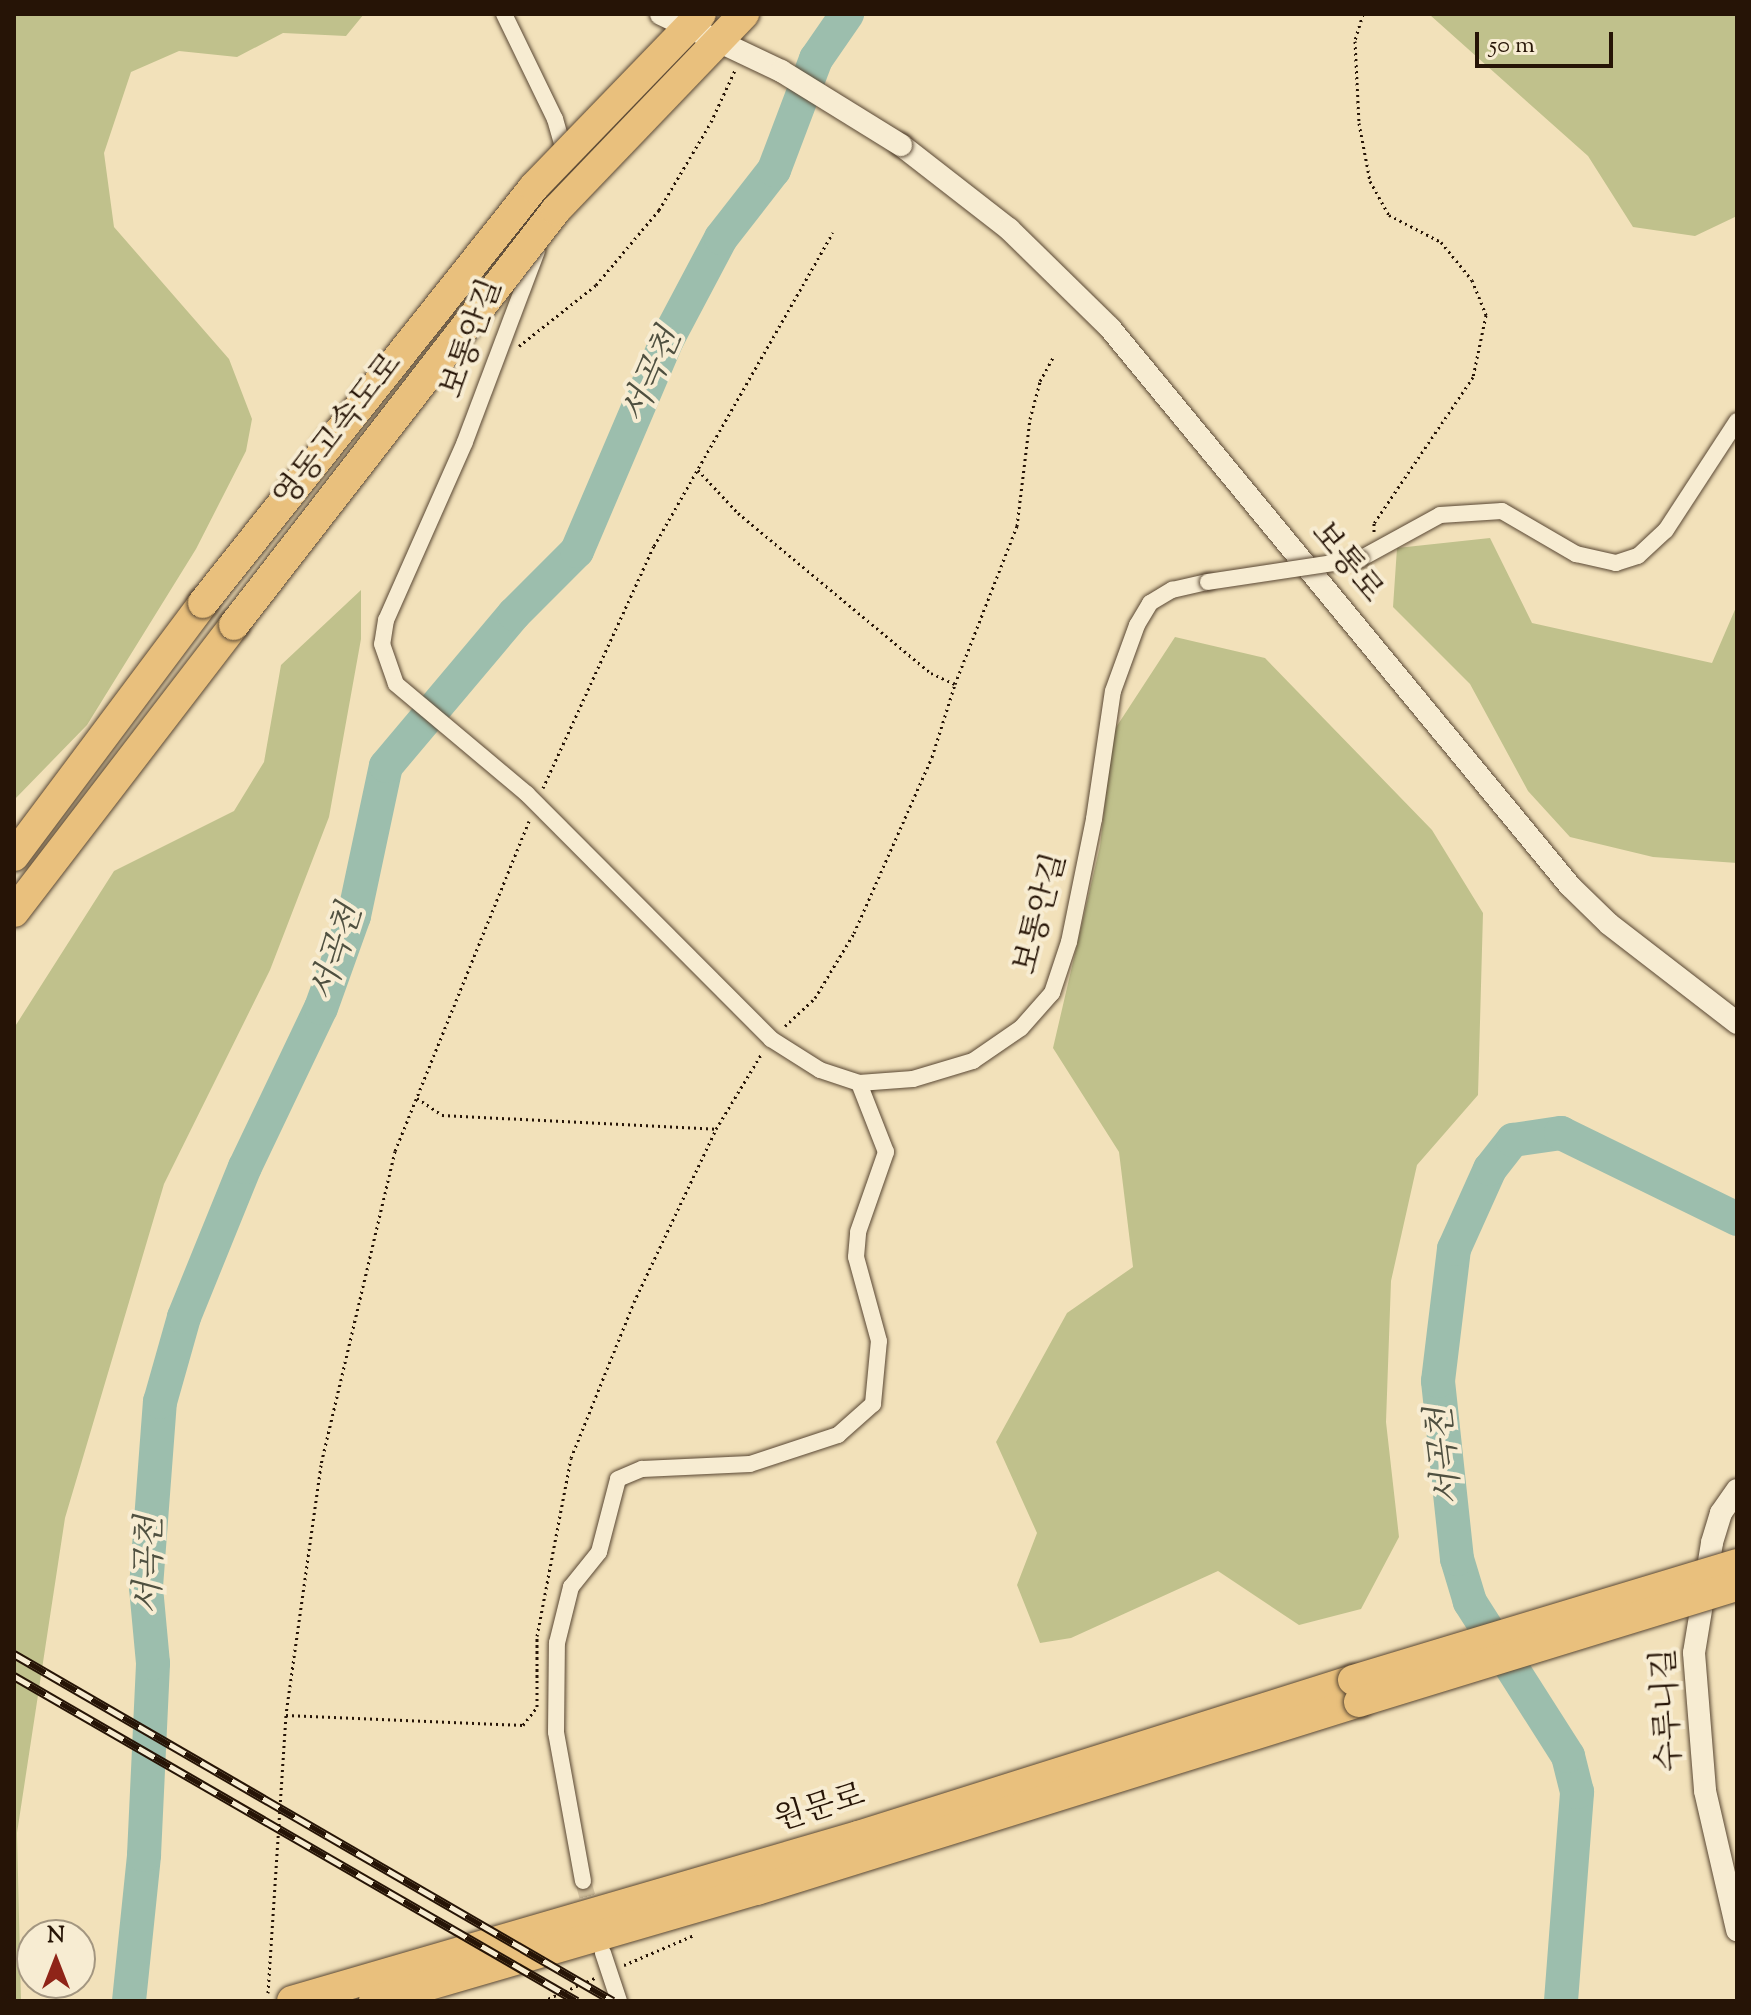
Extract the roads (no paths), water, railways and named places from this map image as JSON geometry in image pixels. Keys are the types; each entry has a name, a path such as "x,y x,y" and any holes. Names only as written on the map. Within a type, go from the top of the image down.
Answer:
{"highway":[{"name":"영동고속도로","path":"14,856 203,603 534,187 701,14"},
{"name":"영동고속도로","path":"14,912 556,210 744,14"},
{"path":"1356,1691 1737,1564"},
{"path":"1356,1691 1737,1586"},
{"name":"원문로","path":"299,1999 1356,1691"},
{"name":"원문로","path":"374,2001 757,1890 1356,1691"}],"street":[{"name":"보통안길","path":"504,14 559,131 568,183 519,291 460,454 386,620 382,644 396,684 531,800 771,1039 820,1070 859,1083 913,1079 973,1061 1021,1028 1052,993 1069,942 1094,819 1113,691 1137,625 1150,603 1172,590 1366,555 1440,515 1502,511 1576,554 1616,563 1638,556 1666,530 1737,421"},
{"name":"보통로","path":"661,14 781,71 901,145 1009,229 1110,328 1570,886 1609,924 1737,1023"},
{"path":"583,1881 556,1732 557,1643 571,1587 599,1552 618,1479 642,1469 750,1464 838,1435 873,1404 879,1341 856,1257 858,1232 886,1152 859,1083"},
{"name":"수루니길","path":"1737,1490 1721,1513 1712,1543 1694,1653 1705,1791 1737,1930"},
{"path":"603,1953 612,1970 619,2001"}],"waterway":[{"name":"서곡천","path":"129,2001 144,1855 153,1663 146,1587 160,1402 184,1317 245,1167 321,1008 354,916 386,766 514,614 577,551 667,340 721,238 774,170 816,59 847,14"},
{"name":"서곡천","path":"1561,2001 1577,1792 1568,1756 1470,1602 1457,1559 1438,1381 1454,1249 1490,1169 1513,1140 1561,1133 1737,1219"}],"tunnel":[{"path":"583,1881 594,1920"}],"railway":[{"path":"14,1654 613,2001"},
{"path":"14,1676 577,2001"}]}
